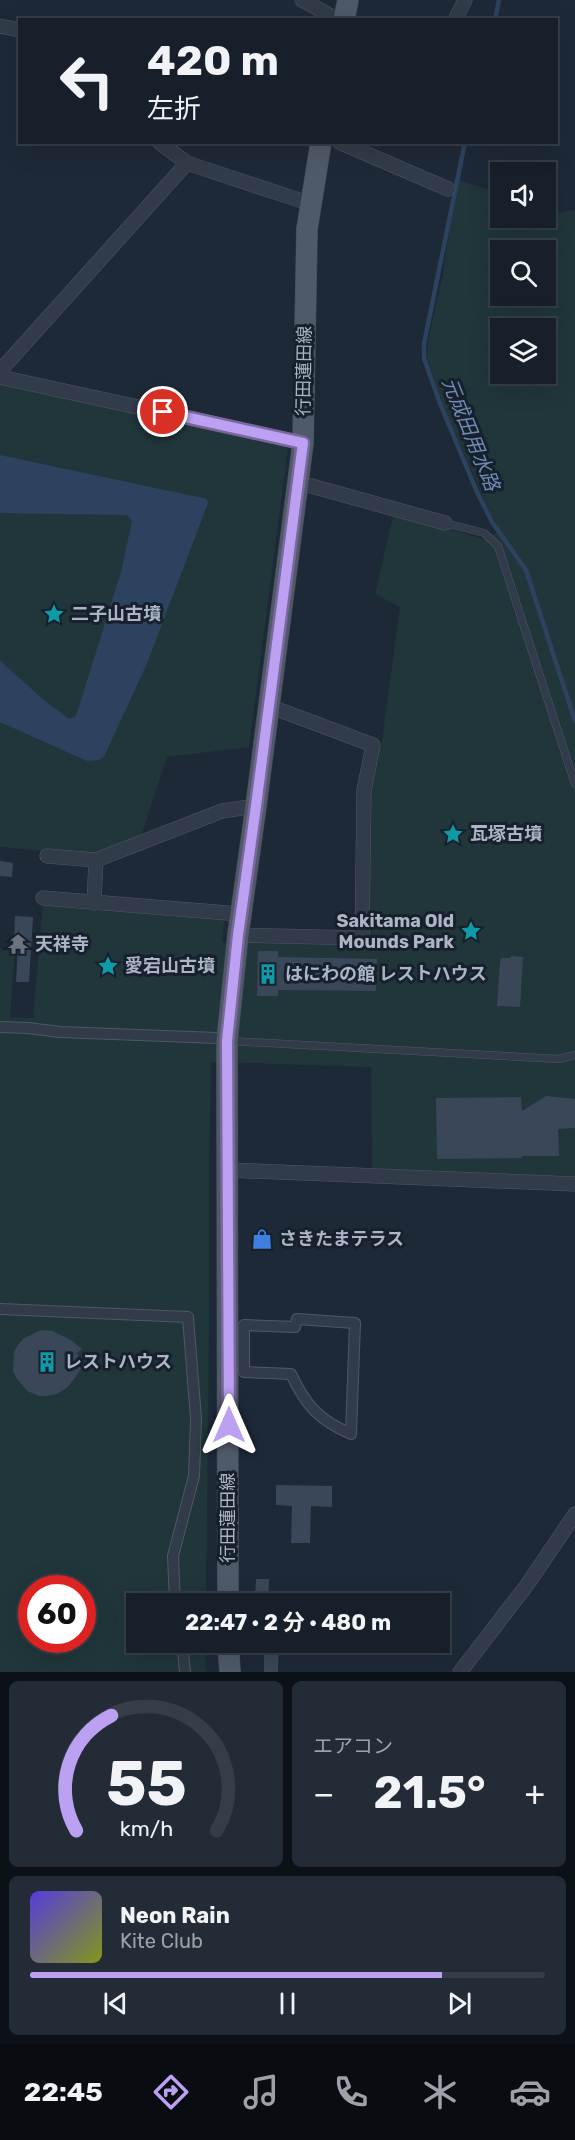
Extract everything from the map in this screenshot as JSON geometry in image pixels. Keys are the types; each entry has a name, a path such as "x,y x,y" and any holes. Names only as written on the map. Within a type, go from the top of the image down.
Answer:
{"main road":[{"path":"344,18 348,0"},
{"name":"行田蓮田線","path":"228,1593 228,1170 222,1040 256,806 303,443 307,229 321,144"},
{"path":"229,1653 230,1672"}],"street":[{"path":"302,0 334,18"},
{"path":"456,18 465,0"},
{"path":"0,26 18,30"},
{"path":"162,144 187,163 311,204"},
{"path":"344,144 447,189"},
{"path":"0,371 187,163"},
{"path":"0,377 303,443"},
{"path":"297,482 445,523"},
{"path":"43,898 362,938 364,790 373,745 269,706"},
{"path":"47,856 96,860 222,811 256,806"},
{"path":"94,903 96,860"},
{"path":"0,1027 222,1040"},
{"path":"228,1170 575,1184"},
{"path":"0,1310 188,1317 196,1419 195,1476 173,1556 175,1593"},
{"path":"297,1319 355,1323 351,1434 333,1426 312,1410 291,1374 244,1372 244,1325 295,1327 297,1319"},
{"path":"460,1672 527,1585 575,1514"},
{"path":"183,1653 185,1672"}],"lane":[{"path":"445,523 484,533 498,546 575,784"},
{"path":"222,1040 559,1059 575,1055"}],"green space":[{"name":"Sakitama Old Mounds Park","path":"459,180 490,190 490,228 556,228 556,213 575,210 575,1181 372,1171 371,1067 211,1062 206,1593 126,1593 126,1653 205,1653 206,1672 0,1672 0,948 15,949 10,1018 33,1018 43,904 224,920 222,942 367,946 368,787 382,741 400,607 375,594 394,512 486,540 500,530 491,515 443,406 427,358 428,341 443,274"},
{"path":"0,382 276,442 288,448 249,747 167,757 141,836 92,856 0,847"}],"water":[{"path":"0,455 207,499 208,503 148,661 104,757 99,760 87,761 0,722 0,661 69,719 76,716 121,572 132,521 127,515 0,513"}],"building":[{"path":"0,861 13,863 12,877 0,876"},
{"path":"15,916 33,917 29,982 16,982 18,944 14,944"},
{"path":"258,951 278,951 278,957 377,959 376,991 278,990 278,996 257,996"},
{"path":"511,956 523,957 520,1007 497,1006 501,958 511,958"},
{"path":"546,1096 575,1099 575,1128 558,1129 559,1156 437,1159 436,1098 521,1097 522,1111"},
{"name":"レストハウス","path":"41,1330 52,1331 71,1340 82,1349 77,1353 84,1365 68,1387 57,1394 47,1396 39,1396 27,1391 13,1371 14,1352 18,1345 23,1339"},
{"path":"276,1485 332,1486 332,1507 311,1506 310,1543 291,1543 292,1506 276,1505"},
{"path":"256,1579 269,1579 268,1593 255,1593"},
{"path":"264,1653 279,1653 278,1672 264,1672"}],"waterway":[{"name":"元成田用水路","path":"495,18 499,0"},
{"name":"元成田用水路","path":"465,144 424,344 424,358 439,401 477,492 492,522 526,570 575,721"}],"place":[{"name":"二子山古墳","path":"54,614"},
{"name":"瓦塚古墳","path":"453,834"},
{"name":"Sakitama Old Mounds Park","path":"471,931"},
{"name":"天祥寺","path":"18,944"},
{"name":"愛宕山古墳","path":"108,966"},
{"name":"はにわの館 レストハウス","path":"268,974"},
{"name":"さきたまテラス","path":"262,1239"},
{"name":"レストハウス","path":"47,1362"}],"route":[{"path":"163,412 303,443 238,935 227,1041 229,1425"}]}
